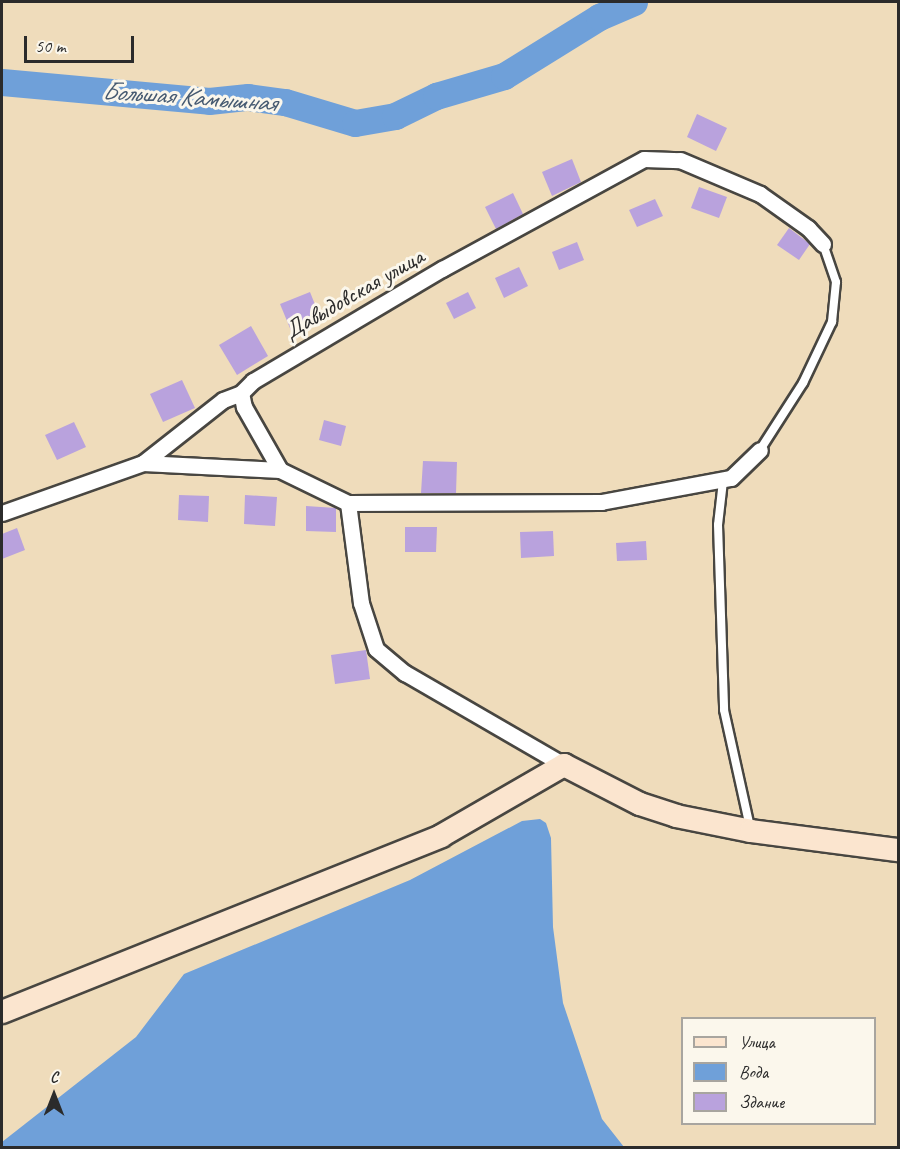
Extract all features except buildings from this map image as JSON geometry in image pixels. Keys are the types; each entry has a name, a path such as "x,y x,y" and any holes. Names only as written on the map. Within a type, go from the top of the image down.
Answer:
{"street":[{"name":"Давыдовская улица","path":"142,463 223,400 241,393 287,358 644,159 680,160 760,194 808,228 823,244"},
{"path":"241,393 252,425 280,470"},
{"path":"2,513 142,463 280,470 348,503 601,502 723,481 745,469 760,450"},
{"path":"348,503 361,603 376,649 405,673 564,765 640,804 709,825 898,850"},
{"path":"2,1012 441,836 564,765"}],"lane":[{"path":"760,450 803,383 832,322 836,282 823,244"},
{"path":"723,481 718,525 724,710 751,831"}],"water":[{"path":"540,819 546,823 551,838 553,927 563,1003 602,1119 624,1147 2,1147 2,1142 136,1037 184,974 410,880 522,821"}],"waterway":[{"name":"Большая Камышная","path":"2,82 209,101 248,97 285,102 355,123 395,116 436,96 504,76 599,17 634,2"}]}
